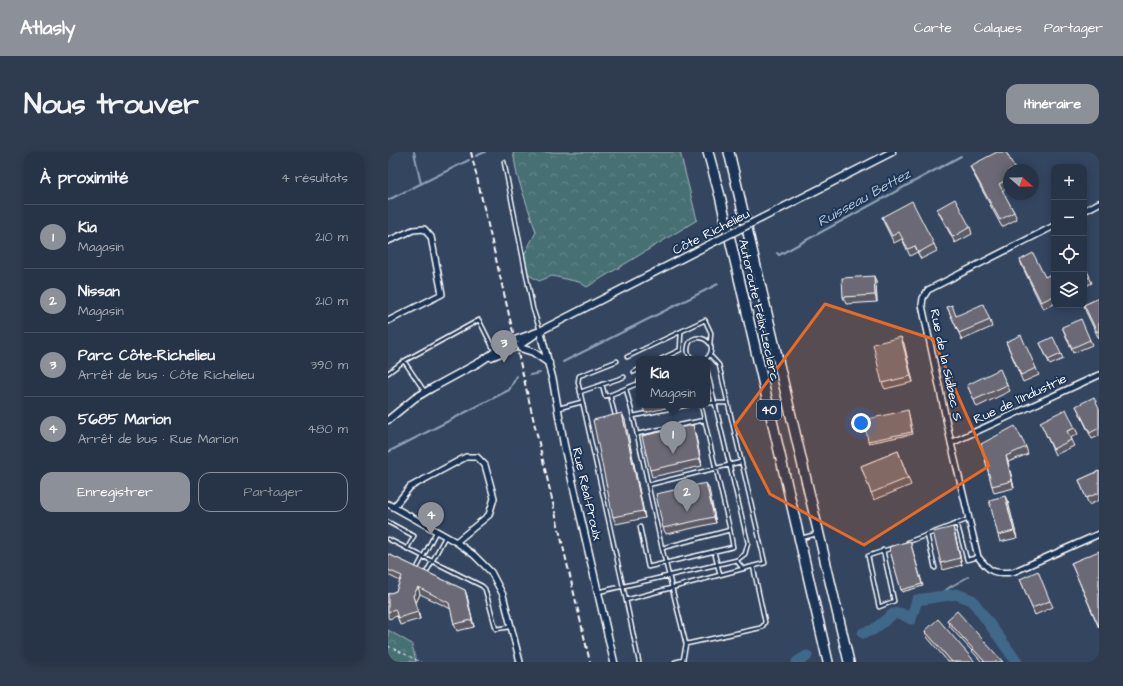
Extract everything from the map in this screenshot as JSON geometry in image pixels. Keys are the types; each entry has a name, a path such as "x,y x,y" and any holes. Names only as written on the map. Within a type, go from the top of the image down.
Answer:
{"highway":[{"name":"Autoroute Félix-Leclerc","path":"708,152 720,196 828,662"},
{"name":"Autoroute Félix-Leclerc","path":"729,152 849,662"}],"street":[{"name":"Côte Richelieu","path":"388,420 415,398 480,362 515,340 540,331 892,152"},
{"path":"1087,209 1099,203"},
{"name":"Rue de la Sidbec S","path":"978,557 951,443 922,305 923,298 928,290 1051,228"},
{"path":"388,242 413,230 424,229 432,237 442,294 388,321"},
{"name":"Côte Richelieu","path":"480,362 517,347 540,331"},
{"name":"Rue Réal-Proulx","path":"540,331 549,363 562,437 614,662"},
{"path":"517,347 535,353 549,363"},
{"name":"Rue de l'Industrie","path":"951,443 1099,375"},
{"path":"394,507 410,486 466,457 477,457 485,465 494,498 489,515 456,542"},
{"path":"388,504 456,542 474,555 491,572 503,595 520,662"},
{"path":"978,557 986,567 998,574 1013,572 1099,534"}],"lane":[{"path":"504,162 533,309 540,331"},
{"path":"388,373 404,361 479,320 495,352"},
{"path":"626,600 765,563 719,364 710,355 711,333 705,320 627,357"},
{"path":"667,356 680,350 681,332"},
{"path":"690,356 688,354 688,346 693,340 700,337 704,338 710,344"},
{"path":"404,361 425,393"},
{"path":"617,361 579,376 578,382 639,662"},
{"path":"580,392 624,377"},
{"path":"598,592 736,560 745,554 748,543 710,382"},
{"path":"602,384 605,396 636,384"},
{"path":"626,389 665,564 686,644 683,660 676,662"},
{"path":"610,395 615,415"},
{"path":"558,408 582,402"},
{"path":"710,403 728,404"},
{"path":"633,416 673,408"},
{"path":"640,527 648,568 733,547 702,408"},
{"path":"637,434 704,420"},
{"path":"648,485 741,462"},
{"path":"903,544 969,519"},
{"path":"388,522 414,536 407,549"},
{"path":"957,523 967,560 978,557"},
{"path":"662,548 730,530"},
{"path":"417,568 436,531"},
{"path":"799,539 819,533"},
{"path":"927,535 935,568"},
{"path":"426,573 445,536"},
{"path":"388,539 485,589 496,629 511,626"},
{"path":"883,550 894,601 879,607 868,556 883,550 896,546"},
{"path":"714,551 716,564 720,575"},
{"path":"736,560 743,569"},
{"path":"686,644 760,628 763,626 765,622 753,566"}],"path":[{"path":"388,646 421,662"}],"highlighted area":[{"path":"825,304 933,339 989,466 864,545 770,494 735,425"}],"green space":[{"path":"513,152 680,152 697,220 587,287 579,282 552,276 539,281 522,271 525,253 536,232 517,175"},
{"path":"388,630 412,644 416,662 388,662"}],"building":[{"path":"997,152 1006,152 1013,164 1003,164 1003,182 999,184 1003,191 1003,200 1008,200 1014,212 1000,220 970,166"},
{"path":"955,199 970,227 953,237 937,209"},
{"path":"912,201 934,244 918,253 915,246 908,249 899,232 892,236 882,217"},
{"path":"1033,253 1045,277 1051,274 1051,297 1041,302 1020,260"},
{"path":"1087,271 1090,277 1087,278"},
{"path":"874,276 875,295 843,297 842,278"},
{"path":"1099,298 1099,331 1097,332 1085,308 1087,308 1087,304"},
{"path":"983,304 990,320 959,333 947,307 952,305 956,316"},
{"path":"1081,319 1090,340 1072,348 1062,327"},
{"path":"1021,335 1036,368 1021,375 1006,342"},
{"path":"901,337 911,376 882,383 873,344"},
{"path":"1053,337 1061,354 1048,360 1040,343"},
{"path":"1000,369 1007,385 974,400 967,385"},
{"path":"1094,397 1099,408 1099,428 1090,433 1076,406"},
{"path":"1066,409 1075,428 1067,431 1071,440 1053,449 1040,422"},
{"path":"908,410 912,432 868,441 864,420"},
{"path":"622,413 643,511 613,517 593,420"},
{"path":"693,425 700,459 650,470 642,436"},
{"path":"1015,426 1026,447 1006,456 1012,481 992,486 981,444"},
{"path":"898,451 908,478 871,493 861,466"},
{"path":"1099,471 1099,493 1086,498 1079,480"},
{"path":"706,483 714,517 663,528 656,494"},
{"path":"1005,496 1014,531 998,535 989,500"},
{"path":"953,527 960,558 941,563 933,532"},
{"path":"910,541 922,584 901,590 889,547"},
{"path":"1099,551 1099,627 1071,563"},
{"path":"388,554 465,590 472,620 454,624 449,603 418,587 413,596 418,612 398,618 395,609 388,612 388,594 396,591 402,576 388,570"},
{"path":"1038,571 1050,601 1032,608 1020,579"},
{"path":"957,611 1003,662 985,662 947,620"},
{"path":"938,619 975,662 952,662 925,631"}],"waterway":[{"path":"414,152 421,184"},
{"path":"476,156 485,152"},
{"name":"Ruisseau Bettez","path":"777,253 779,255 961,156"},
{"path":"388,200 469,160"},
{"name":"Ruisseau Bettez","path":"563,362 718,284"},
{"name":"Ruisseau Bettez","path":"530,375 540,373"},
{"name":"Ruisseau Bettez","path":"388,452 509,390 517,376"},
{"path":"937,597 950,587 968,577"},
{"path":"863,633 873,630 893,614 900,613 911,619 917,600 956,594 972,600 1017,662"},
{"path":"797,662 807,656"}],"railway":[{"path":"471,152 590,662"}],"place":[{"name":"Parc Côte-Richelieu","path":"504,363"},
{"name":"Kia","path":"673,454"},
{"name":"Nissan","path":"687,512"},
{"name":"5685 Marion","path":"431,535"}]}
